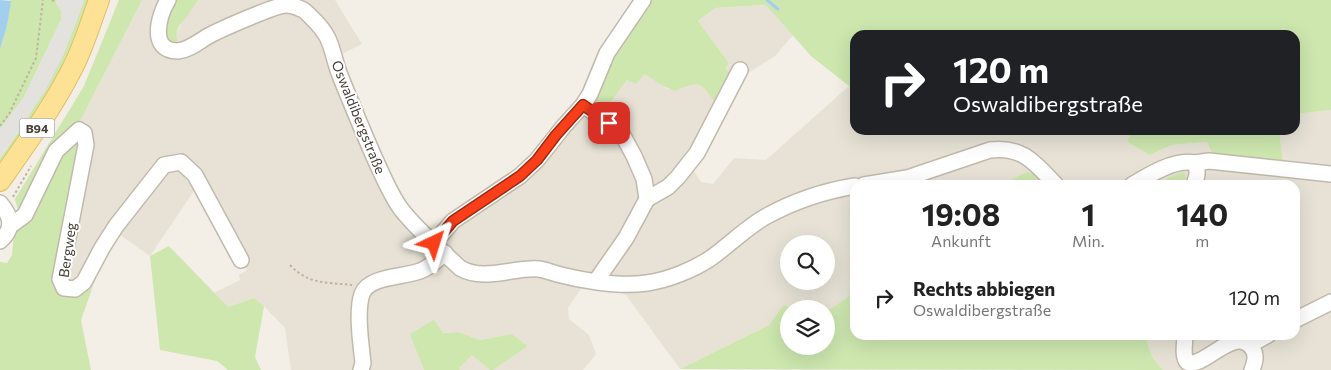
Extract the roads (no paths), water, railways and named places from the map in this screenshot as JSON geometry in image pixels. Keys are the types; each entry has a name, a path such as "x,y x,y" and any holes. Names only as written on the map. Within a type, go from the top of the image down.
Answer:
{"main road":[{"name":"B94","path":"0,181 36,130 70,72 89,29 99,0"}],"street":[{"name":"Oswaldibergstraße","path":"168,0 158,26 158,36 162,44 170,49 179,51 193,46 225,28 285,5 302,9 324,29 332,44 334,62 359,124 387,185 400,208 417,228 460,268 468,273 480,274 529,269 630,285 649,283 666,279 708,260 764,218 778,211 808,198 850,187"},
{"path":"361,370 363,363 359,316 362,294 366,286 374,282 419,272 426,268 440,248 453,221 520,176 531,165 583,105 590,94 607,53 640,2"},
{"path":"596,281 626,238 647,199 668,187 698,153 740,70"},
{"path":"583,105 621,132 644,179 647,199"},
{"name":"Bergweg","path":"10,226 25,215 56,151 79,130 84,132 86,145 60,279 64,288 75,289 84,282 102,248 164,165 181,162 195,175 241,260"},
{"path":"895,180 907,178 990,150 1002,148 1030,158 1051,180"},
{"path":"1141,180 1162,168 1188,161 1194,163 1209,161 1331,174"},
{"path":"1194,163 1197,169 1196,180"},
{"path":"0,204 5,209 10,226 6,235 0,241"},
{"path":"1300,318 1331,302"},
{"path":"1185,340 1187,362 1197,367 1205,364 1234,344 1242,342 1250,345 1256,359 1252,370"},
{"path":"1250,345 1259,340"}],"water":[{"path":"0,0 11,1 7,26 0,49"}],"waterway":[{"path":"767,0 778,9"}]}
